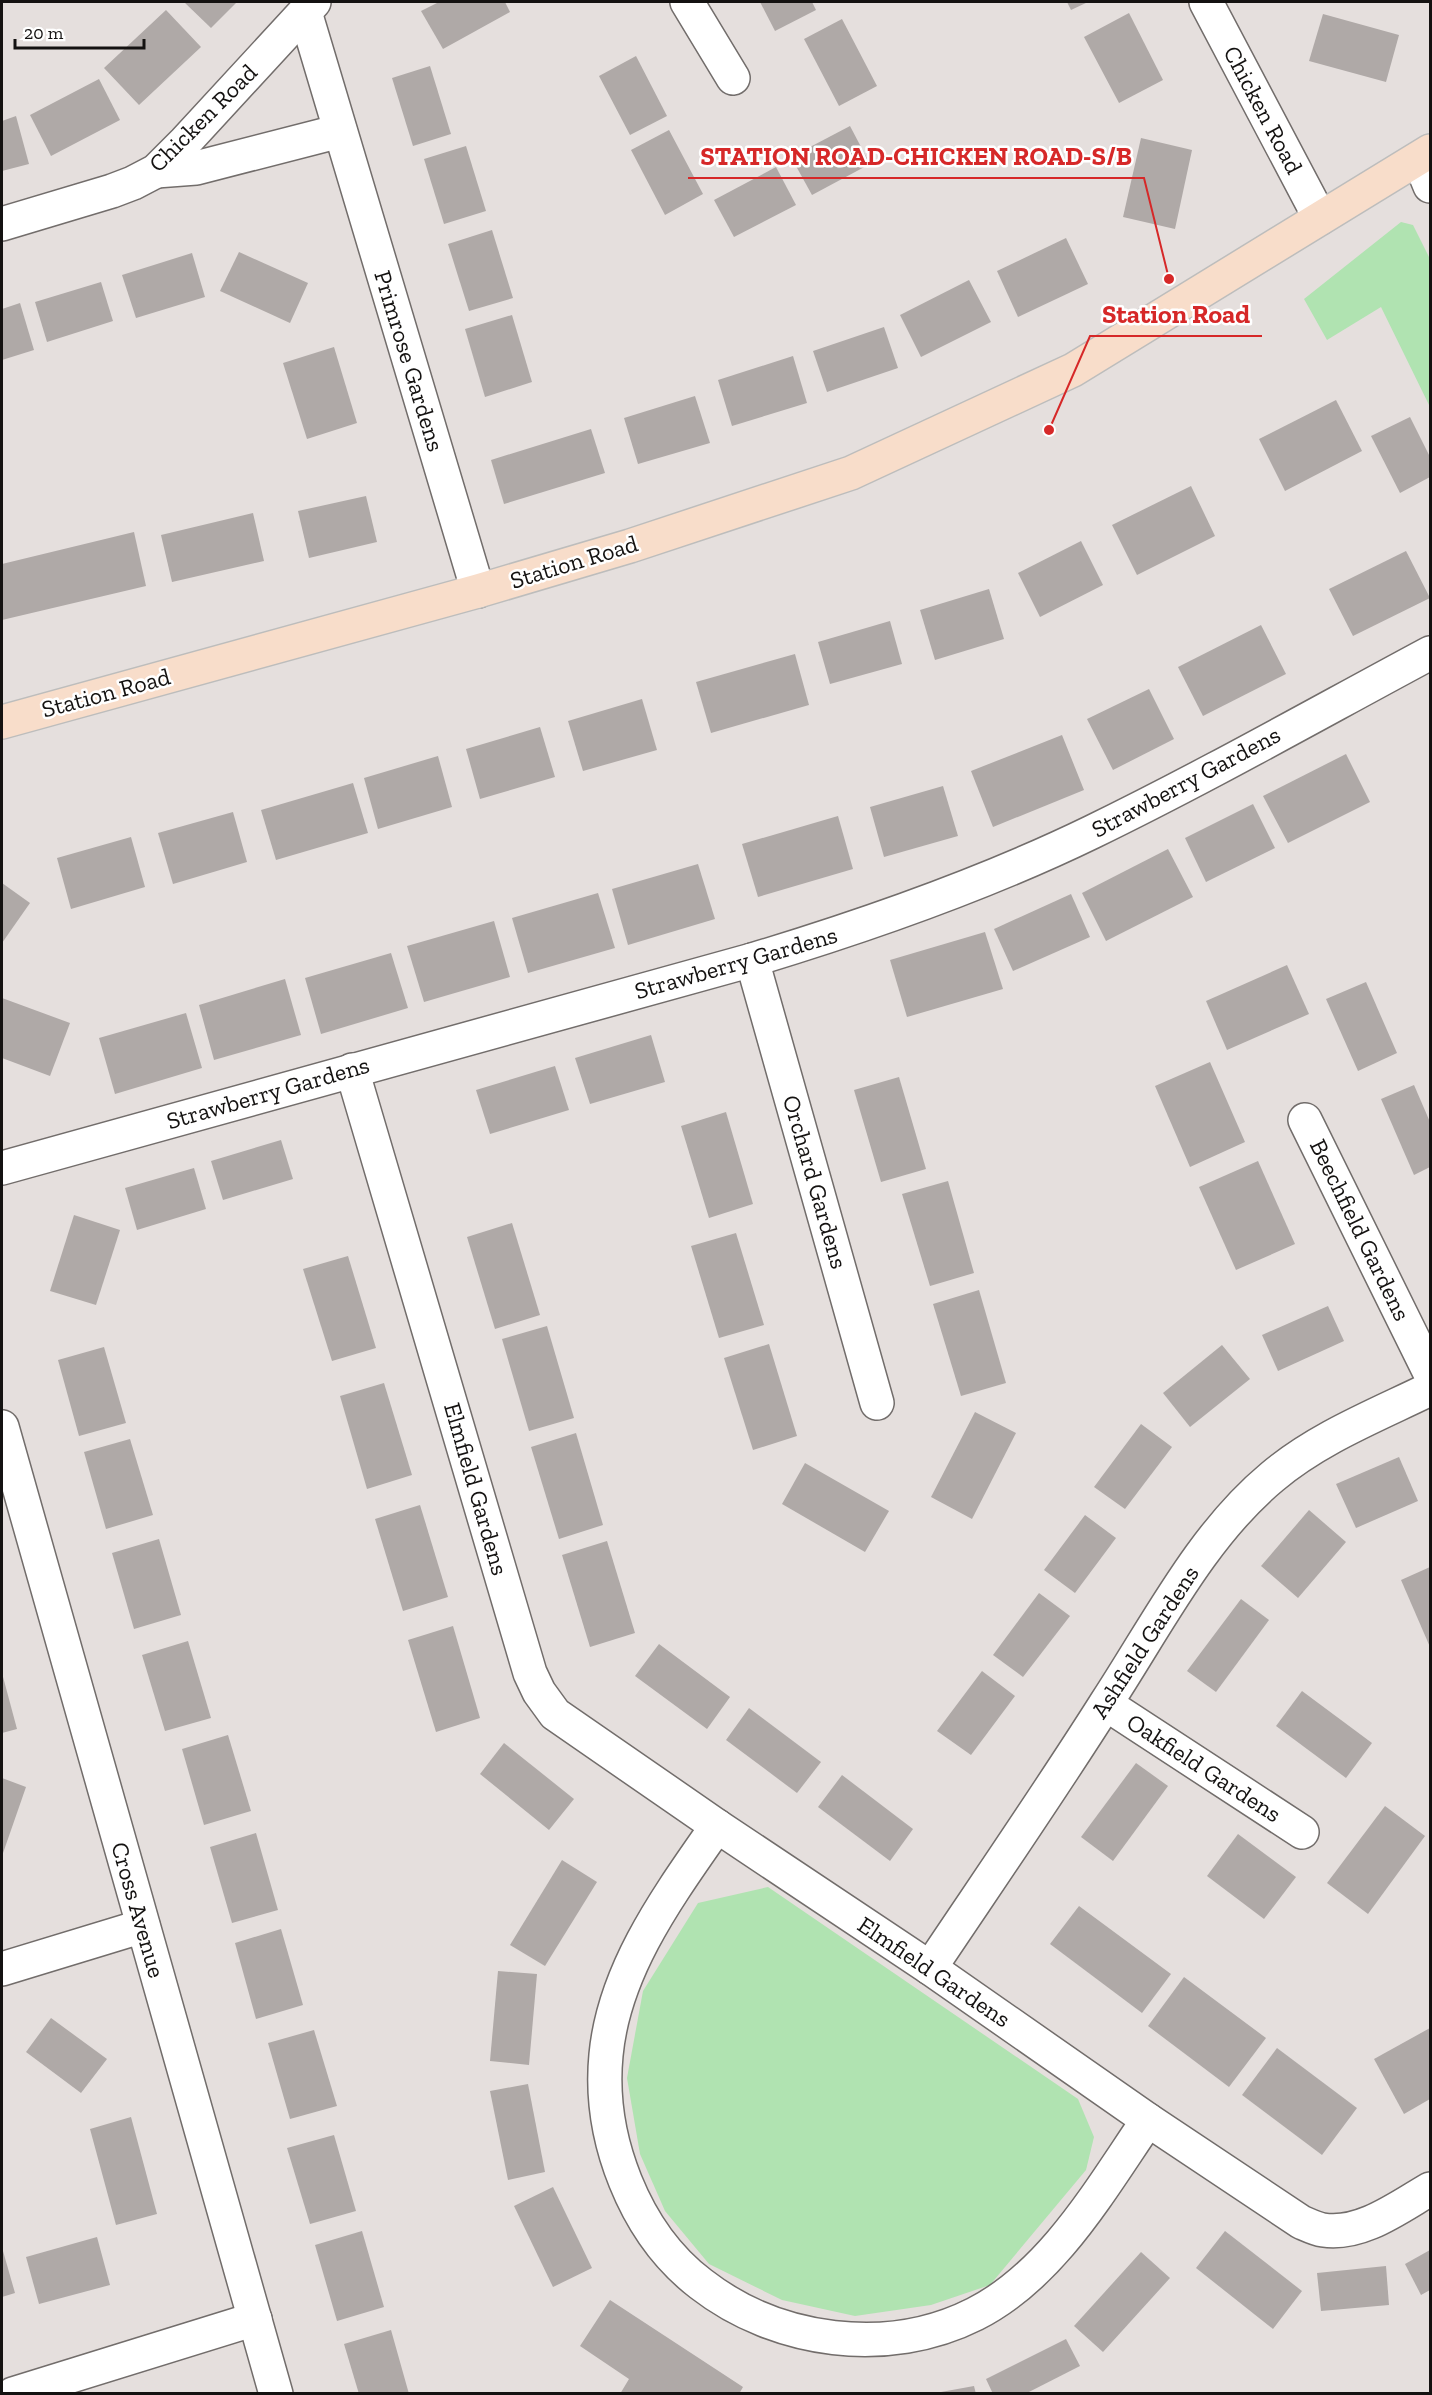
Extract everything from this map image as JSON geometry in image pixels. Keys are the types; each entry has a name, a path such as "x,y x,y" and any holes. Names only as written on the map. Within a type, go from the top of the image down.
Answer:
{"main road":[{"name":"Station Road","path":"2,722 478,591 630,546 851,473 1073,370 1320,218 1427,166"}],"street":[{"path":"687,2 733,78"},
{"name":"Chicken Road","path":"1206,2 1320,218"},
{"name":"Chicken Road","path":"2,224 112,191 156,171 186,142 309,7"},
{"name":"Primrose Gardens","path":"309,7 340,131 478,591"},
{"path":"156,171 196,168 340,131"},
{"name":"Strawberry Gardens","path":"2,1168 832,936 934,899 1092,832 1431,653"},
{"name":"Orchard Gardens","path":"752,960 878,1403"},
{"name":"Elmfield Gardens","path":"352,1070 527,1662 539,1692 555,1714 717,1826 930,1968 1148,2121 1301,2222 1321,2230 1356,2227 1377,2219 1431,2189"},
{"name":"Beechfield Gardens","path":"1305,1120 1431,1373"},
{"name":"Ashfield Gardens","path":"930,1968 1106,1704 1178,1588 1242,1506 1271,1477 1303,1454 1431,1389"},
{"name":"Cross Avenue","path":"2,1427 276,2394"},
{"name":"Oakfield Gardens","path":"1106,1704 1302,1832"},
{"path":"717,1826 682,1878 621,1986 611,2019 605,2056 605,2091 610,2134 619,2165 631,2193 660,2242 707,2289 724,2300 767,2320 803,2332 831,2337 887,2340 945,2326 975,2314 1006,2294 1032,2274 1058,2248 1148,2121"},
{"path":"2,1969 143,1926"},
{"path":"13,2394 255,2319"}],"green space":[{"path":"1401,222 1413,225 1430,259 1430,407 1381,307 1327,340 1304,299"},
{"path":"768,1887 1078,2099 1094,2137 1086,2170 990,2285 931,2305 855,2316 782,2300 709,2264 665,2211 640,2154 627,2078 643,1991 698,1903"}],"building":[{"path":"184,2 237,2 211,28"},
{"path":"439,2 505,2 510,12 443,49 421,11"},
{"path":"760,2 812,2 816,10 775,31"},
{"path":"1067,2 1088,2 1071,10"},
{"path":"166,10 201,47 139,105 104,68"},
{"path":"1129,13 1163,80 1119,103 1084,37"},
{"path":"1323,14 1399,35 1386,82 1309,61"},
{"path":"842,19 877,86 839,106 804,39"},
{"path":"636,56 667,116 630,135 599,76"},
{"path":"430,66 451,134 413,146 392,78"},
{"path":"99,79 120,120 51,156 30,115"},
{"path":"16,116 29,164 2,171 2,121"},
{"path":"850,126 870,164 812,195 791,157"},
{"path":"669,130 703,194 665,215 631,150"},
{"path":"1141,138 1192,150 1175,229 1123,217"},
{"path":"466,146 486,211 444,224 424,159"},
{"path":"776,167 796,205 734,237 714,200"},
{"path":"492,230 513,298 469,311 448,244"},
{"path":"1066,238 1088,284 1018,317 997,271"},
{"path":"239,252 308,283 290,323 220,291"},
{"path":"192,253 205,297 136,318 122,275"},
{"path":"969,280 991,322 921,357 900,315"},
{"path":"101,282 113,321 47,342 35,302"},
{"path":"20,303 34,350 2,360 2,309"},
{"path":"512,315 532,382 485,397 465,329"},
{"path":"884,327 898,368 827,392 813,351"},
{"path":"334,347 357,423 307,439 283,363"},
{"path":"793,356 807,403 732,426 718,380"},
{"path":"695,396 710,443 638,464 624,418"},
{"path":"1336,400 1362,451 1285,491 1259,439"},
{"path":"1410,417 1430,457 1430,477 1400,493 1371,436"},
{"path":"591,429 605,473 504,504 491,460"},
{"path":"1191,486 1215,536 1137,575 1112,525"},
{"path":"366,496 377,542 309,558 298,511"},
{"path":"253,513 264,561 172,582 161,535"},
{"path":"134,532 146,586 2,620 2,564"},
{"path":"1081,541 1103,585 1040,617 1018,573"},
{"path":"1406,551 1430,598 1353,636 1329,589"},
{"path":"989,589 1004,639 935,660 920,610"},
{"path":"890,621 902,664 830,684 818,642"},
{"path":"1261,625 1286,674 1203,716 1178,667"},
{"path":"795,654 809,705 711,733 696,682"},
{"path":"1149,689 1174,739 1113,770 1087,719"},
{"path":"642,699 657,750 583,771 568,721"},
{"path":"540,727 555,777 480,799 466,749"},
{"path":"1062,735 1084,790 993,827 971,771"},
{"path":"1346,754 1370,802 1288,843 1263,796"},
{"path":"438,756 452,807 378,829 364,778"},
{"path":"353,783 368,833 276,860 261,810"},
{"path":"943,786 958,836 884,857 870,807"},
{"path":"1253,804 1275,848 1206,882 1185,838"},
{"path":"233,812 247,862 173,884 158,833"},
{"path":"838,816 853,869 758,897 742,844"},
{"path":"131,837 145,887 71,909 57,858"},
{"path":"1168,849 1193,897 1106,941 1082,893"},
{"path":"698,864 715,919 628,945 612,889"},
{"path":"2,883 30,903 2,943"},
{"path":"598,893 615,948 528,973 512,918"},
{"path":"1071,894 1090,937 1013,971 994,929"},
{"path":"494,921 510,977 424,1002 407,946"},
{"path":"985,932 1003,989 907,1017 890,960"},
{"path":"391,953 408,1008 321,1034 305,978"},
{"path":"1287,965 1309,1014 1227,1050 1206,1001"},
{"path":"285,979 301,1035 214,1060 199,1005"},
{"path":"1366,982 1397,1053 1358,1071 1326,999"},
{"path":"2,998 70,1023 50,1076 2,1058"},
{"path":"186,1013 202,1068 115,1094 99,1038"},
{"path":"651,1035 665,1082 590,1104 575,1058"},
{"path":"1210,1062 1245,1142 1190,1167 1155,1086"},
{"path":"555,1066 569,1110 490,1134 476,1090"},
{"path":"899,1077 926,1169 881,1182 854,1090"},
{"path":"1414,1085 1430,1122 1430,1167 1414,1175 1381,1099"},
{"path":"726,1112 753,1204 709,1218 681,1126"},
{"path":"281,1140 293,1179 223,1200 211,1161"},
{"path":"1258,1161 1295,1244 1236,1270 1199,1187"},
{"path":"194,1168 206,1209 137,1230 125,1188"},
{"path":"948,1181 974,1273 930,1286 902,1194"},
{"path":"74,1215 120,1230 96,1305 50,1291"},
{"path":"512,1223 540,1315 495,1329 467,1237"},
{"path":"736,1233 764,1325 719,1338 691,1246"},
{"path":"348,1256 376,1348 332,1361 303,1269"},
{"path":"979,1290 1006,1383 961,1396 933,1304"},
{"path":"1328,1306 1344,1341 1278,1371 1262,1335"},
{"path":"547,1326 574,1418 529,1431 502,1339"},
{"path":"769,1344 797,1436 753,1450 724,1358"},
{"path":"1222,1345 1250,1379 1190,1427 1163,1393"},
{"path":"104,1347 126,1423 79,1436 58,1360"},
{"path":"384,1383 412,1475 367,1489 340,1396"},
{"path":"975,1412 1016,1433 972,1519 931,1497"},
{"path":"1141,1424 1172,1447 1125,1509 1094,1487"},
{"path":"576,1433 603,1525 559,1539 531,1447"},
{"path":"130,1439 153,1515 106,1529 84,1452"},
{"path":"1399,1457 1418,1501 1356,1528 1336,1484"},
{"path":"805,1463 889,1511 865,1552 782,1504"},
{"path":"420,1505 448,1597 403,1611 375,1519"},
{"path":"1309,1510 1346,1542 1298,1598 1261,1566"},
{"path":"1085,1515 1116,1538 1075,1593 1044,1570"},
{"path":"159,1539 181,1615 134,1629 112,1553"},
{"path":"607,1541 635,1633 590,1647 562,1555"},
{"path":"1430,1567 1430,1647 1401,1580"},
{"path":"1039,1593 1070,1616 1023,1677 993,1655"},
{"path":"1241,1599 1269,1620 1216,1692 1187,1671"},
{"path":"453,1626 480,1718 436,1732 408,1640"},
{"path":"188,1641 211,1718 165,1731 142,1655"},
{"path":"659,1644 730,1697 707,1729 635,1676"},
{"path":"982,1671 1015,1696 971,1755 937,1731"},
{"path":"2,1673 17,1729 2,1733"},
{"path":"1302,1691 1372,1743 1346,1778 1276,1726"},
{"path":"749,1708 821,1762 797,1793 726,1740"},
{"path":"228,1735 251,1811 204,1825 182,1749"},
{"path":"504,1743 574,1799 549,1830 480,1774"},
{"path":"1136,1763 1168,1786 1113,1861 1081,1837"},
{"path":"842,1775 913,1829 890,1861 818,1807"},
{"path":"2,1778 26,1787 2,1856"},
{"path":"1385,1806 1425,1836 1368,1914 1327,1883"},
{"path":"256,1833 278,1910 232,1923 210,1847"},
{"path":"1238,1834 1296,1877 1264,1919 1207,1876"},
{"path":"562,1860 597,1882 545,1966 510,1945"},
{"path":"1079,1906 1171,1974 1142,2013 1050,1944"},
{"path":"281,1929 303,2005 256,2019 235,1943"},
{"path":"498,1971 537,1974 529,2065 490,2061"},
{"path":"1184,1977 1266,2038 1229,2087 1148,2026"},
{"path":"51,2018 107,2059 81,2093 26,2052"},
{"path":"1430,2028 1430,2099 1404,2114 1374,2059"},
{"path":"314,2030 337,2106 290,2119 268,2043"},
{"path":"1277,2048 1357,2108 1322,2155 1242,2095"},
{"path":"528,2084 545,2172 508,2180 490,2091"},
{"path":"131,2117 157,2214 116,2225 90,2129"},
{"path":"334,2135 356,2211 310,2224 287,2148"},
{"path":"553,2187 592,2268 553,2287 514,2206"},
{"path":"362,2231 384,2307 337,2321 315,2245"},
{"path":"1225,2231 1302,2291 1273,2329 1196,2268"},
{"path":"97,2237 110,2285 39,2304 26,2257"},
{"path":"1430,2250 1430,2290 1421,2295 1405,2264"},
{"path":"2,2251 15,2293 2,2297"},
{"path":"1141,2252 1170,2278 1103,2352 1074,2326"},
{"path":"1386,2266 1389,2305 1321,2311 1317,2273"},
{"path":"610,2300 743,2387 739,2394 620,2394 629,2379 580,2346"},
{"path":"391,2330 409,2394 359,2394 344,2344"},
{"path":"1066,2339 1080,2366 1025,2394 993,2394 986,2379"},
{"path":"974,2386 976,2394 941,2394 941,2392"}],"place":[{"name":"STATION ROAD-CHICKEN ROAD-S/B","path":"1169,279"},
{"name":"Station Road","path":"1049,430"}]}
